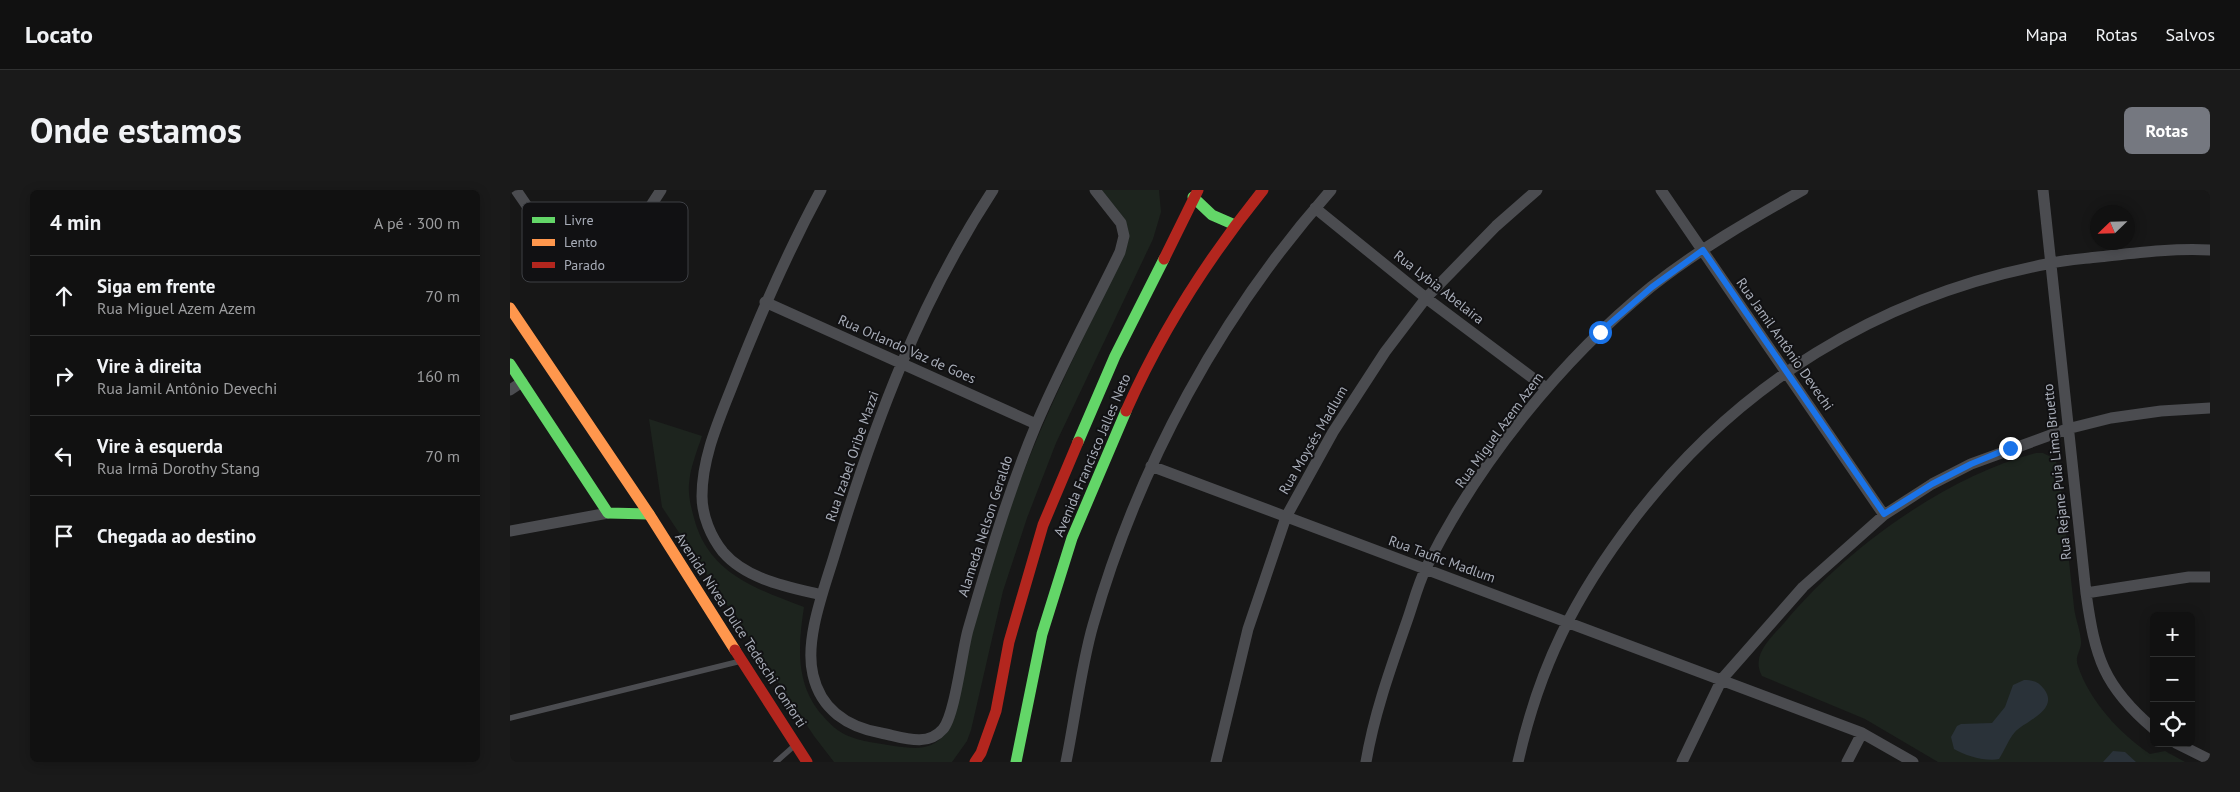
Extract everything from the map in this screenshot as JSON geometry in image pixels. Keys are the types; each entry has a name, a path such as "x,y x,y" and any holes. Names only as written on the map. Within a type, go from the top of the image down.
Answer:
{"street":[{"path":"516,190 524,202"},
{"path":"653,202 661,190"},
{"path":"821,190 800,228 765,302 711,442 703,472 702,497 703,511 714,539 724,554 744,570 773,583 822,595"},
{"name":"Rua Izabel Oribe Mazzi","path":"863,730 838,718 818,692 813,676 812,644 822,595 858,480 901,362 939,282 992,190"},
{"name":"Alameda Nelson Geraldo","path":"863,730 928,740 945,728 966,638 1002,512 1036,424 1120,252 1124,236 1121,223 1095,190"},
{"name":"Avenida Francisco Jalles Neto","path":"1016,762 1042,634 1072,538 1144,373 1182,306 1235,226 1263,190"},
{"path":"1066,762 1092,626 1119,543 1151,466 1192,387 1228,325 1315,208 1331,190"},
{"name":"Rua Moysés Madlum","path":"1216,762 1248,630 1286,517 1333,432 1385,352 1426,298 1496,226 1536,190"},
{"name":"Rua Jamil Antônio Devechi","path":"1661,190 1884,514"},
{"name":"Rua Miguel Azem Azem","path":"1366,762 1390,670 1425,569 1490,462 1546,388 1600,332 1652,287 1703,250 1804,190"},
{"name":"Rua Rejane Puia Lima Bruetto","path":"2043,190 2067,429 2093,640 2101,664 2116,692 2136,714 2150,726"},
{"path":"1193,192 1212,215 1235,226"},
{"name":"Avenida Francisco Jalles Neto","path":"975,762 982,753 996,711 1010,642 1043,525 1115,356 1193,192"},
{"name":"Rua Lybia Abelaira","path":"1315,208 1426,298 1546,388"},
{"path":"1518,762 1542,676 1566,621 1607,554 1652,495 1698,444 1740,406 1786,371 1833,343 1893,312 1958,287 2008,272 2049,263 2179,249 2210,250"},
{"name":"Rua Orlando Vaz de Goes","path":"765,302 1036,424"},
{"name":"Avenida Nívea Dulce Tedeschi Conforti","path":"510,308 649,514 807,762"},
{"path":"510,364 608,513"},
{"path":"510,390 522,382"},
{"path":"1682,762 1722,679 1803,587 1884,514 1932,484 1971,464 2067,429 2120,417 2161,411 2210,408"},
{"name":"Rua Taufic Madlum","path":"1151,466 1862,733 1913,762"},
{"path":"510,532 608,513 649,514"},
{"path":"2086,593 2171,579 2210,577"},
{"path":"1847,762 1862,733"},
{"path":"2184,747 2210,760"}],"lane":[{"path":"510,718 743,661"},
{"path":"776,762 796,744"}],"shaded area":[{"path":"1102,190 1159,190 1161,212 1153,239 1056,443 1027,518 1003,591 967,741 952,762 834,762 814,736 662,507 649,419 702,436 691,472 689,492 694,518 701,537 710,553 722,566 736,576 769,593 804,607 800,636 803,678 807,691 825,719 843,733 864,741 909,748 929,746 935,743 946,733 991,568 1020,480 1062,382 1124,254 1129,237"},
{"path":"2036,453 2043,453 2055,459 2059,470 2075,615 2081,641 2077,662 2083,679 2107,715 2139,746 2150,754 2165,751 2185,762 1938,762 1865,719 1762,676 1759,661 1764,647 1769,640 1809,595 1867,543 1898,519 1966,479 2001,464"},
{"path":"2024,680 2030,680 2040,685 2048,696 2048,703 2039,714 2015,732 1999,759 1977,758 1954,749 1951,737 1957,726 1961,724 1992,723 2005,707 2013,685"},
{"path":"2113,751 2125,752 2136,762 2103,762"}],"traffic: fast":[{"path":"1193,197 1212,215 1235,225"},
{"path":"1078,442 1115,356 1164,259"},
{"path":"510,364 608,513 649,514"},
{"path":"1016,762 1042,634 1072,538 1126,411"}],"traffic: slow":[{"path":"510,308 649,514 735,650"}],"traffic: jam":[{"path":"1164,259 1198,190"},
{"path":"1126,411 1170,324 1187,296 1243,215 1263,190"},
{"path":"975,762 981,753 996,711 1009,642 1043,525 1078,442"},
{"path":"735,650 807,762"}],"route":[{"path":"1600,332 1652,287 1703,250 1884,514 1932,484 1971,464 2010,448"}]}
